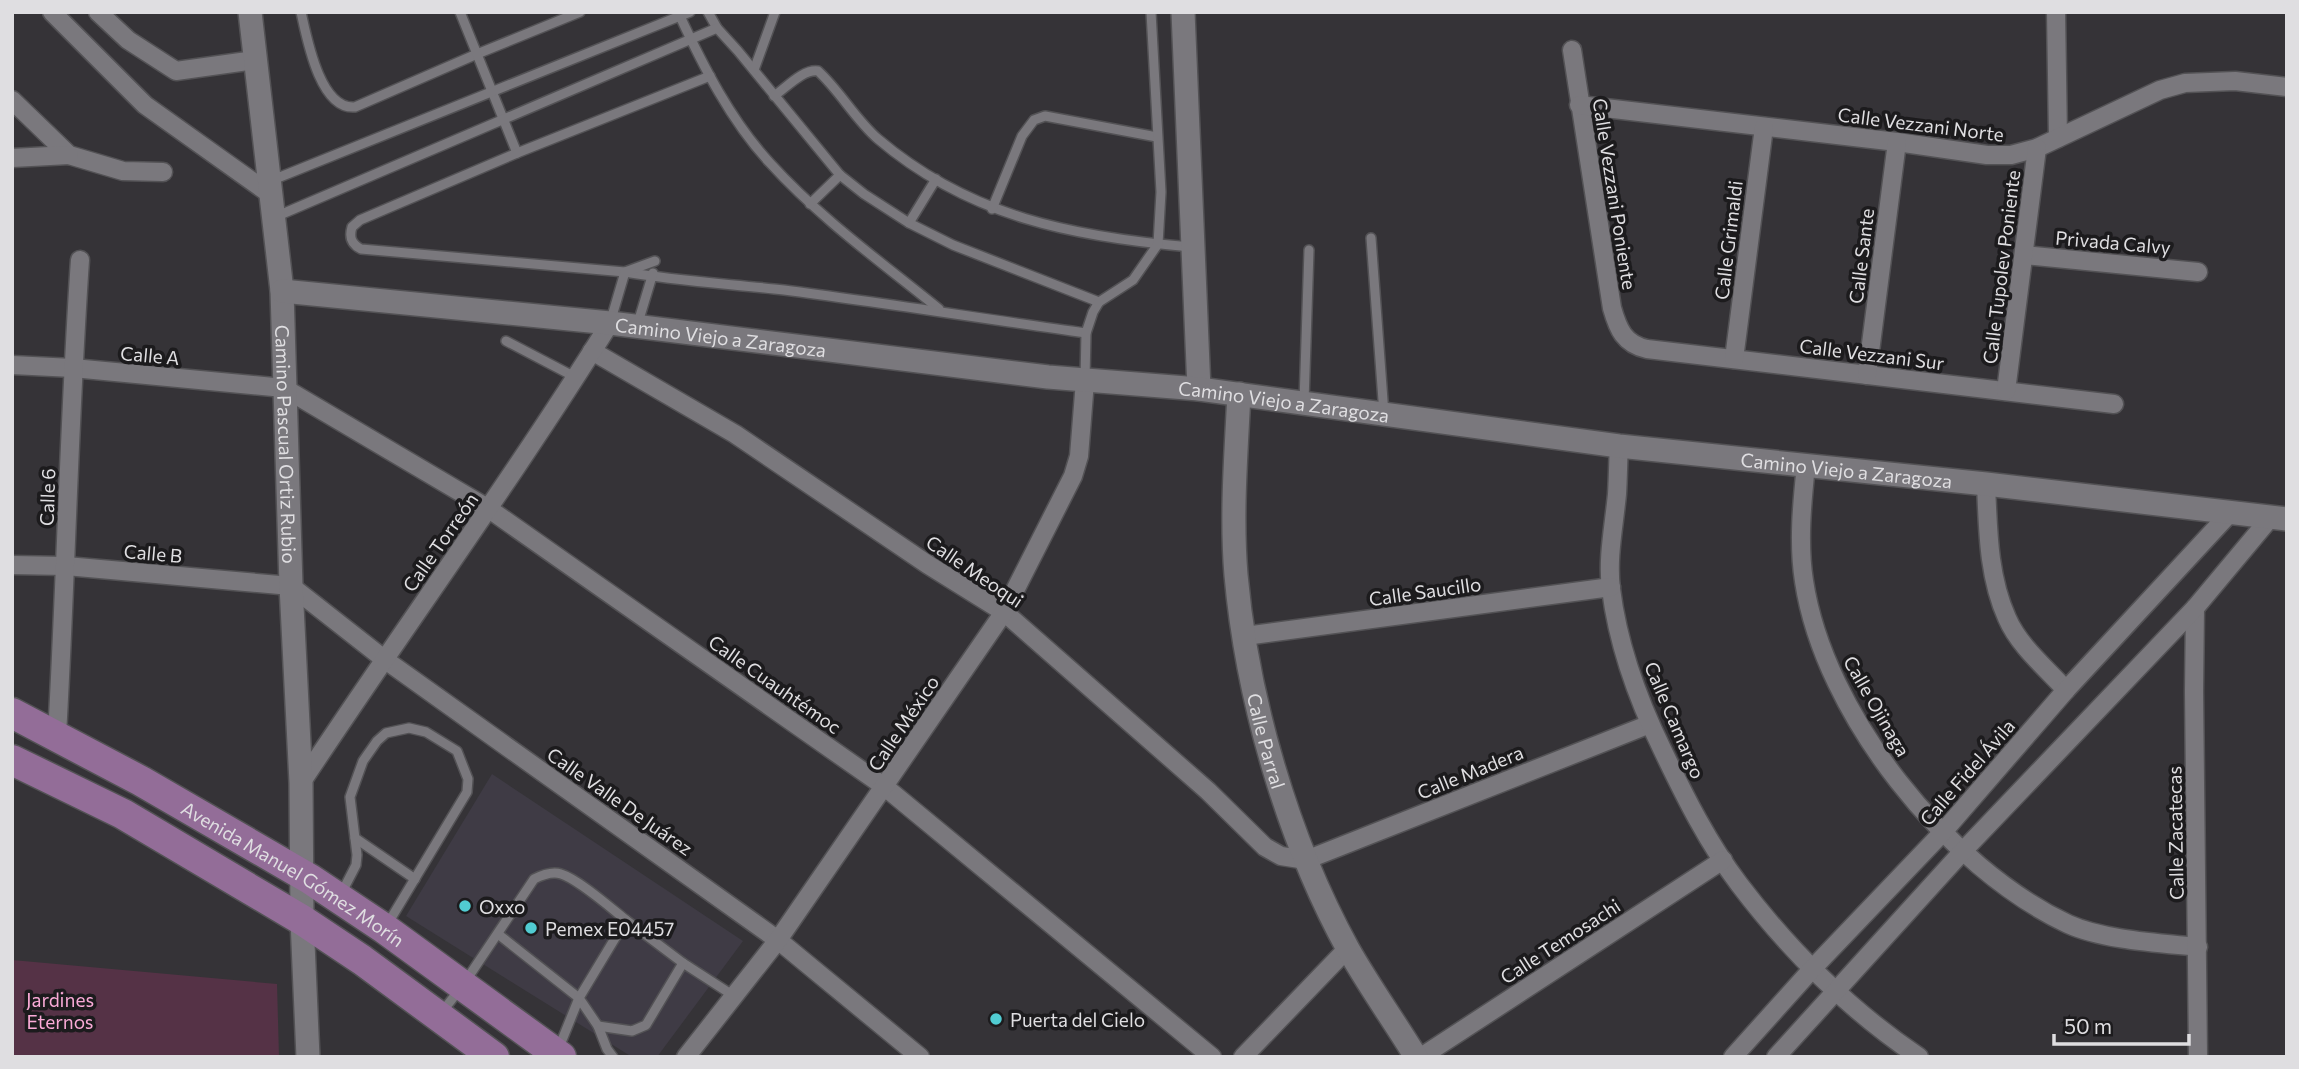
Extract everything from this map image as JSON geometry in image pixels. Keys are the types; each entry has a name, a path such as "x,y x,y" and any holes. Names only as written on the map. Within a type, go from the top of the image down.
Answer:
{"main road":[{"name":"Avenida Manuel Gómez Morín","path":"12,713 141,781 338,898 463,985 558,1056"},
{"name":"Avenida Manuel Gómez Morín","path":"12,760 123,814 302,920 494,1057"}],"street":[{"path":"52,12 145,105 270,188"},
{"path":"98,12 128,40 176,71 255,60"},
{"name":"Camino Pascual Ortiz Rubio","path":"250,12 282,291 291,586 301,783 302,920 308,1057"},
{"path":"1182,12 1199,389"},
{"path":"2056,12 2058,138"},
{"name":"Calle Vezzani Poniente","path":"1572,51 1612,308 1615,321 1627,341"},
{"name":"Calle Vezzani Norte","path":"1579,105 1987,155 2011,155 2037,148 2160,90 2185,83 2235,81 2287,87"},
{"path":"12,100 69,155"},
{"name":"Calle Grimaldi","path":"1734,359 1764,127"},
{"name":"Calle Sante","path":"1867,375 1897,142"},
{"name":"Calle Tupolev Poniente","path":"2006,391 2037,148"},
{"path":"12,158 69,155 123,171 163,172"},
{"name":"Privada Calvy","path":"2024,255 2198,272"},
{"name":"Calle 6","path":"57,735 80,260"},
{"name":"Camino Viejo a Zaragoza","path":"282,291 637,326 1085,381 1199,389 1619,446 2279,518"},
{"name":"Calle Torreón","path":"301,783 489,509 610,323"},
{"name":"Calle Vezzani Sur","path":"1627,341 1647,349 2114,404"},
{"name":"Calle Meoqui","path":"592,351 735,434 926,564 1004,612 1208,791 1265,847 1281,856 1306,860"},
{"name":"Calle A","path":"12,365 73,368 284,388"},
{"name":"Calle México","path":"687,1057 778,940 1004,612 1073,476 1079,456 1085,381"},
{"name":"Calle Cuauhtémoc","path":"284,388 489,509 885,787 1212,1057"},
{"name":"Calle Parral","path":"1239,394 1235,492 1236,574 1267,750 1306,860 1348,948 1418,1057"},
{"name":"Calle Camargo","path":"1619,446 1611,544 1611,587 1618,629 1650,724 1687,801 1723,860 1768,919 1836,991"},
{"name":"Calle Ojinaga","path":"1806,465 1802,528 1804,580 1813,621 1829,668 1885,765 1964,851 1996,879 2033,904 2070,925 2126,939 2198,947"},
{"path":"1986,484 1988,536 1994,578 2007,619 2025,646 2066,690"},
{"name":"Calle Fidel Ávila","path":"1733,1057 1943,831 2066,690 2230,513"},
{"path":"1776,1057 1964,851 2279,518"},
{"name":"Calle B","path":"12,565 66,566 291,586"},
{"name":"Calle Valle De Juárez","path":"291,586 384,659 778,940 920,1057"},
{"name":"Calle Saucillo","path":"1245,636 1611,587"},
{"name":"Calle Zacatecas","path":"2195,608 2198,1057"},
{"name":"Calle Madera","path":"1306,860 1650,724"},
{"name":"Calle Temosachi","path":"1418,1057 1723,860"},
{"path":"1243,1057 1348,948"},
{"path":"1836,991 1895,1041 1919,1057"}],"lane":[{"path":"301,12 317,72 330,94 346,108 355,107 580,12"},
{"path":"460,12 517,153"},
{"path":"270,188 679,14 691,12"},
{"path":"708,12 717,28 840,175 909,223 953,245 1099,302"},
{"path":"754,70 775,12"},
{"path":"1085,381 1086,333 1093,312 1099,302 1133,280 1158,244 1161,192 1151,12"},
{"path":"679,14 734,118 768,162 810,204 940,310"},
{"path":"273,218 717,28"},
{"path":"774,96 811,70 818,71 860,122 880,140 936,179 992,209 1031,222 1158,244 1193,247"},
{"path":"710,76 517,153 360,220 352,227 351,240 361,249 743,285 940,310 1086,333"},
{"path":"992,209 1027,126 1039,117 1052,117 1101,129 1157,137"},
{"path":"810,204 840,175"},
{"path":"909,223 936,179"},
{"path":"1371,238 1384,414"},
{"path":"1304,403 1309,250"},
{"path":"625,272 656,261 637,326"},
{"path":"610,323 625,272"},
{"path":"506,341 575,377"},
{"path":"338,898 356,865 350,797 363,761 377,741 386,733 409,728 426,732 457,751 468,779 467,792 385,929"},
{"path":"355,838 415,879"},
{"path":"439,1017 534,880 552,873 562,874 599,898 683,963 734,996"},
{"path":"558,1056 579,998 626,920"},
{"path":"498,934 579,998 614,1057"},
{"path":"598,1026 632,1031 646,1025 683,963"}],"shaded area":[{"path":"492,774 743,941 657,1057 632,1057 406,916"}],"green space":[{"name":"Jardines Eternos","path":"12,960 277,984 279,1057 12,1057"}],"place":[{"name":"Oxxo","path":"465,906"},
{"name":"Pemex E04457","path":"531,928"},
{"name":"Puerta del Cielo","path":"996,1019"}]}
